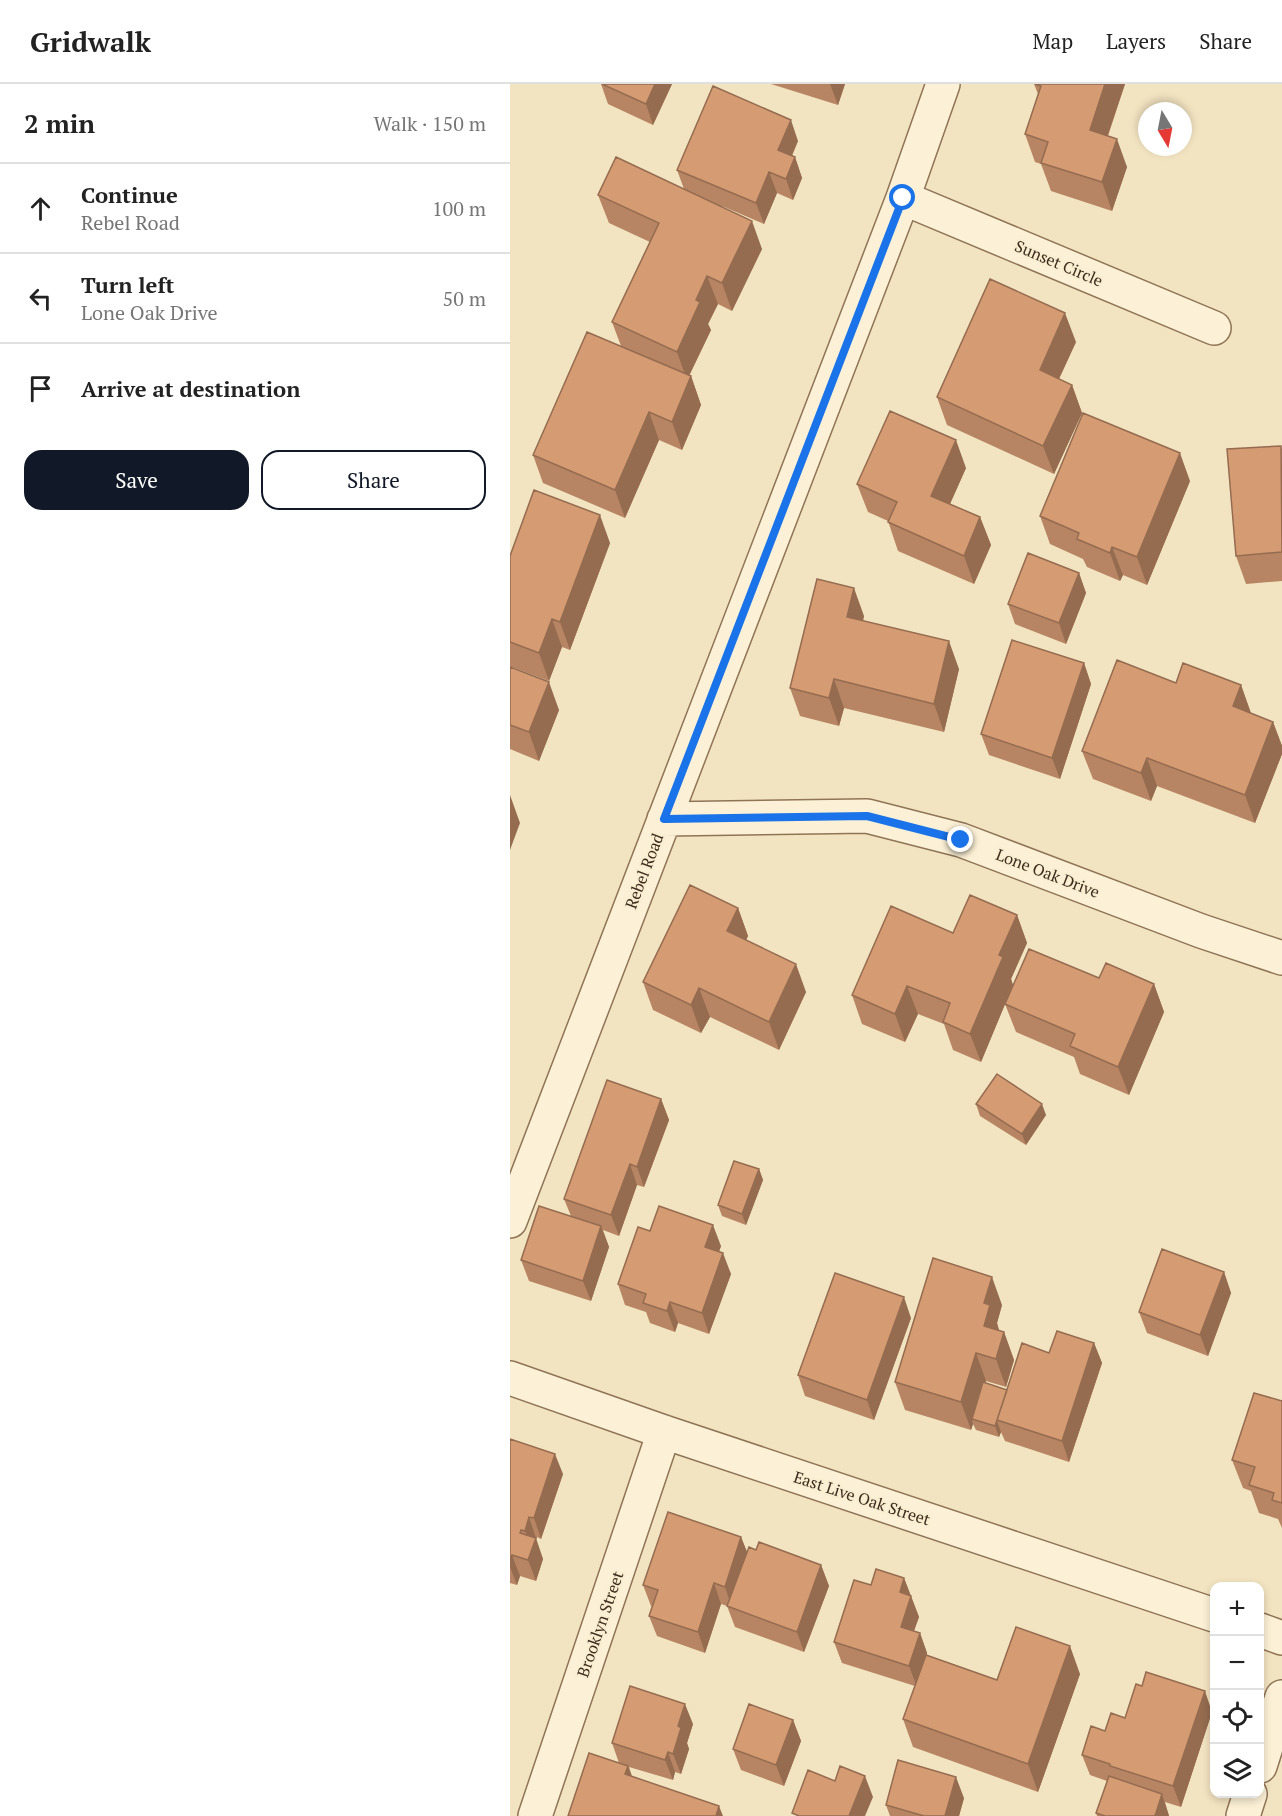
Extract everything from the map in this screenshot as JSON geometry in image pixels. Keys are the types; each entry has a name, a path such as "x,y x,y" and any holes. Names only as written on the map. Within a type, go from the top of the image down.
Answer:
{"street":[{"name":"Rebel Road","path":"510,1221 903,198 943,84"},
{"name":"Sunset Circle","path":"903,198 1214,328"},
{"name":"Lone Oak Drive","path":"664,819 867,816 961,840 1201,931 1282,958"},
{"name":"East Live Oak Street","path":"510,1378 1210,1614"},
{"name":"Brooklyn Street","path":"535,1816 664,1431"},
{"path":"1264,1631 1282,1638"},
{"path":"1264,1753 1282,1697"},
{"path":"1243,1816 1249,1798"}],"building":[{"path":"602,84 655,84 646,104"},
{"path":"1035,84 1105,84 1090,130 1117,139 1102,182 1041,163 1048,142 1025,134 1041,86"},
{"path":"713,86 791,120 778,150 795,157 786,179 769,172 756,203 677,170"},
{"path":"616,157 752,221 722,283 707,276 696,300 700,302 677,352 612,322 659,223 598,195"},
{"path":"990,279 1065,313 1040,370 1072,385 1043,446 937,397"},
{"path":"587,332 691,376 672,422 649,412 615,490 533,455"},
{"path":"890,411 956,440 931,496 980,517 964,556 888,522 897,502 857,484"},
{"path":"1083,413 1180,453 1137,557 1112,547 1110,553 1077,539 1079,533 1040,516"},
{"path":"1281,446 1282,552 1236,556 1227,449"},
{"path":"534,490 600,515 560,622 552,619 539,653 510,642 510,556"},
{"path":"1028,553 1079,573 1059,623 1008,604"},
{"path":"817,579 854,588 847,617 949,641 934,704 834,679 829,698 790,688"},
{"path":"1012,640 1084,663 1052,758 981,734"},
{"path":"1117,660 1176,683 1183,663 1241,685 1233,706 1273,722 1245,795 1147,758 1141,773 1082,751"},
{"path":"510,667 549,682 529,732 510,725"},
{"path":"690,885 738,908 727,931 796,964 769,1022 699,988 691,1005 643,982"},
{"path":"970,895 1017,915 999,955 1003,957 970,1034 943,1022 950,1003 907,986 895,1014 852,995 891,906 953,933"},
{"path":"1029,949 1099,978 1106,963 1154,984 1118,1067 1070,1046 1075,1034 1005,1004"},
{"path":"997,1074 1042,1104 1022,1134 976,1104"},
{"path":"607,1080 661,1099 637,1167 630,1164 611,1215 564,1199"},
{"path":"734,1161 759,1169 742,1214 718,1205"},
{"path":"539,1206 601,1226 583,1281 521,1260"},
{"path":"659,1206 713,1225 705,1247 723,1253 702,1313 670,1302 667,1311 643,1303 646,1294 618,1284 638,1227 650,1231"},
{"path":"1162,1249 1224,1272 1200,1335 1139,1312"},
{"path":"933,1258 992,1277 984,1303 990,1305 984,1326 1004,1332 996,1359 976,1353 961,1402 895,1382"},
{"path":"835,1273 904,1297 867,1400 798,1375"},
{"path":"1057,1331 1094,1343 1062,1441 997,1420 1022,1343 1049,1353"},
{"path":"983,1382 1007,1390 995,1426 972,1419"},
{"path":"1254,1393 1282,1401 1282,1503 1272,1500 1274,1493 1249,1485 1255,1467 1232,1460"},
{"path":"510,1439 555,1454 534,1518 529,1517 525,1531 521,1530 520,1533 536,1538 528,1560 512,1555 510,1562"},
{"path":"668,1512 741,1537 725,1587 714,1583 698,1632 649,1616 658,1590 643,1585"},
{"path":"759,1542 821,1565 797,1632 727,1606 749,1547 756,1550"},
{"path":"876,1569 904,1578 900,1592 911,1596 901,1627 920,1633 909,1666 834,1642 854,1580 871,1585"},
{"path":"1016,1627 1070,1646 1028,1764 903,1719 926,1655 997,1680"},
{"path":"1146,1672 1205,1691 1173,1786 1082,1755 1091,1726 1105,1731 1111,1713 1125,1718 1136,1684 1142,1686"},
{"path":"630,1686 685,1704 673,1754 668,1752 665,1760 612,1743"},
{"path":"749,1704 793,1720 776,1765 733,1749"},
{"path":"589,1753 628,1766 625,1774 719,1806 716,1816 568,1816"},
{"path":"898,1760 956,1777 945,1816 924,1816 886,1805"},
{"path":"840,1766 865,1776 849,1816 799,1816 792,1813 808,1770 835,1781"},
{"path":"1109,1776 1162,1794 1155,1816 1105,1816 1096,1813"}],"route":[{"path":"903,198 664,819 867,816 961,840"}]}
